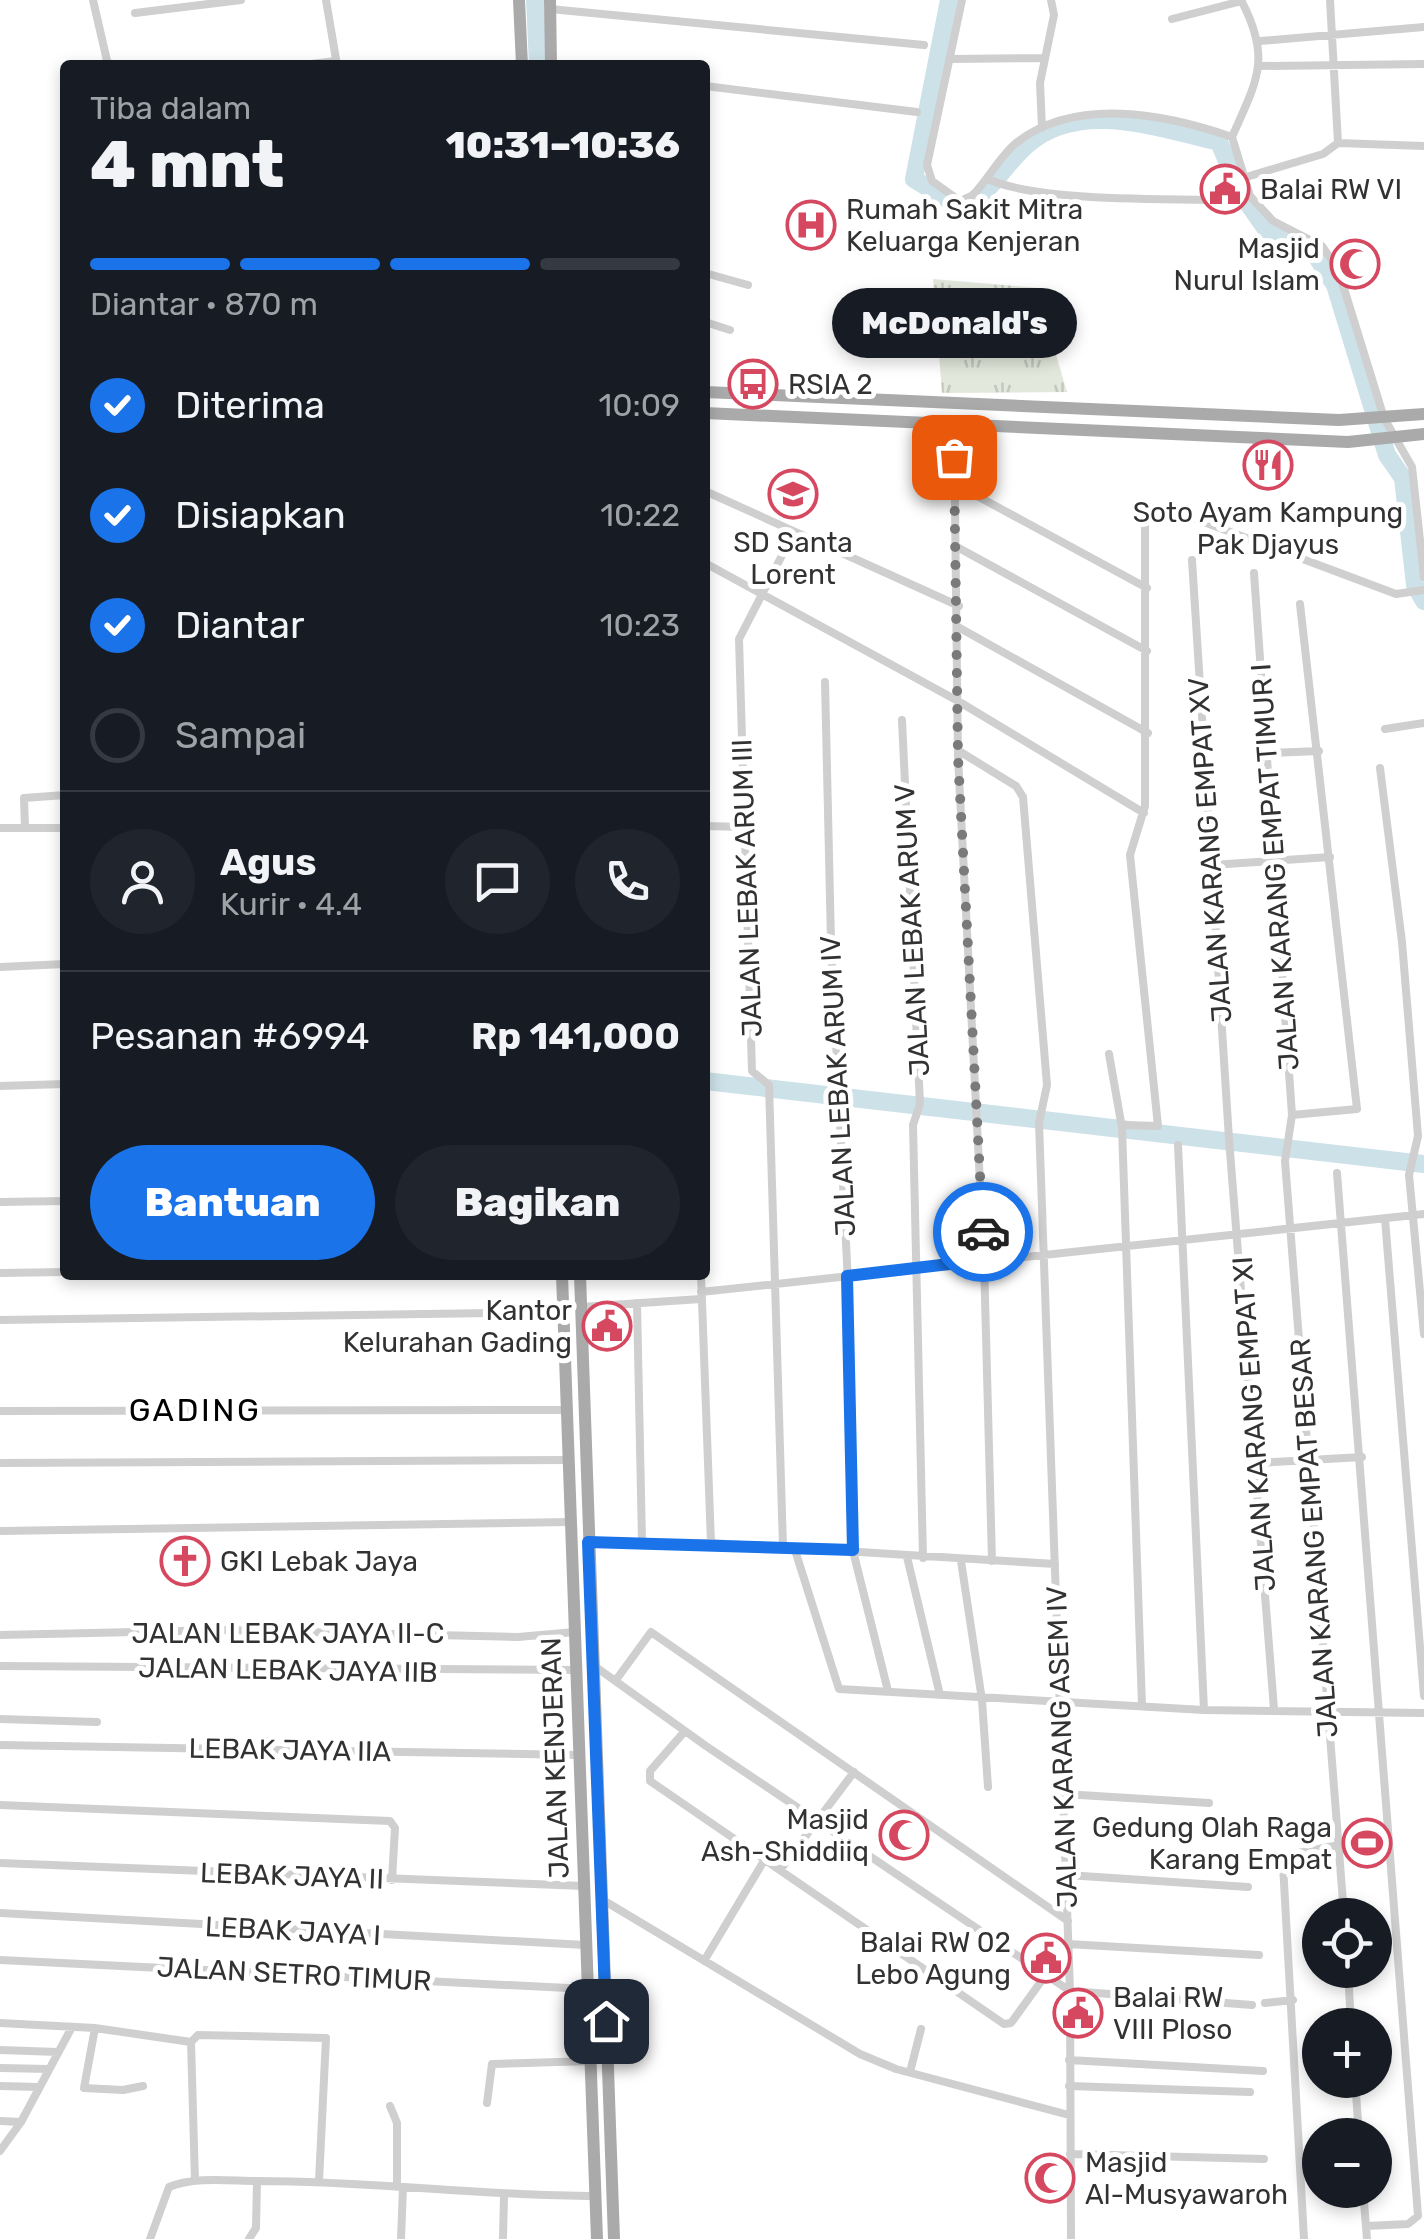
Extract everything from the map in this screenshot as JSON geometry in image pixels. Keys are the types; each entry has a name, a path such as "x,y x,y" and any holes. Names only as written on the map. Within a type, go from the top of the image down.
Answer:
{"main road":[{"path":"519,0 522,60"},
{"path":"550,4 551,60"},
{"path":"710,392 935,404 1377,418 1424,414"},
{"path":"934,422 940,414 935,404"},
{"path":"953,404 948,412 954,424"},
{"path":"710,413 1372,440 1424,434"},
{"name":"JALAN KENJERAN","path":"562,1280 597,2239"},
{"name":"JALAN KENJERAN","path":"580,1280 614,2239"},
{"path":"566,1364 582,1362"},
{"path":"567,1385 583,1385"}],"street":[{"path":"94,0 107,60"},
{"path":"135,13 240,0"},
{"path":"326,0 336,60"},
{"path":"962,0 927,170 932,181 960,201 992,181 1012,147 1042,128 1092,113 1195,126 1232,137"},
{"path":"1042,128 1044,58 1054,15 1051,0"},
{"path":"1172,19 1241,0 1260,41 1260,66 1232,137 1245,197"},
{"path":"1330,0 1338,144"},
{"path":"550,4 924,45"},
{"path":"1260,41 1424,27"},
{"path":"949,58 1044,58"},
{"path":"1260,66 1424,64"},
{"path":"710,87 918,112"},
{"path":"1243,178 1323,154 1338,144 1424,146"},
{"path":"992,181 1082,194 1245,197 1273,220 1316,241 1335,262 1377,418 1412,467 1424,577"},
{"path":"710,274 748,284"},
{"path":"710,324 730,330"},
{"path":"954,424 959,752 984,1260 992,1561"},
{"path":"1412,467 1424,471"},
{"path":"954,484 1147,588"},
{"path":"710,493 958,606"},
{"path":"1177,512 1396,594 1422,590"},
{"path":"1122,1129 1158,1126 1130,855 1144,814 1148,732 1146,524"},
{"name":"JALAN LEBAK ARUM III","path":"793,534 740,639 752,1071 769,1088 788,1547 839,1690 888,1691"},
{"path":"957,547 1147,651"},
{"name":"JALAN KARANG EMPAT XV","path":"1192,560 1230,1144"},
{"path":"710,566 958,701 1144,814"},
{"name":"JALAN KARANG EMPAT TIMUR I","path":"1254,573 1292,1115 1286,1152"},
{"path":"1292,1115 1357,1109 1300,604"},
{"path":"958,627 1148,732"},
{"name":"JALAN LEBAK ARUM IV","path":"825,682 853,1550 888,1691"},
{"name":"JALAN LEBAK ARUM V","path":"902,720 920,1106 913,1124 923,1558"},
{"path":"1386,729 1424,723"},
{"path":"1268,753 1319,751"},
{"name":"JALAN KARANG ASEM IV","path":"959,752 1016,786 1025,803 1048,1095 1040,1120 1042,1256 1062,1701 1070,1991 1071,2239"},
{"path":"1380,768 1402,942 1417,1160 1412,1215 1424,1334"},
{"path":"25,828 24,798 60,795"},
{"path":"710,826 745,826"},
{"path":"0,828 60,828"},
{"path":"1212,865 1330,857"},
{"path":"0,967 60,964"},
{"path":"1109,1054 1122,1129 1142,1706"},
{"path":"0,1086 60,1084"},
{"name":"JALAN KARANG EMPAT XI","path":"1230,1144 1240,1233 1274,1710"},
{"path":"1178,1145 1204,1710"},
{"name":"JALAN KARANG EMPAT BESAR","path":"1286,1152 1343,1898"},
{"path":"1337,1173 1382,1713 1418,2216 1408,2224 1366,2226"},
{"path":"0,1202 60,1201"},
{"path":"581,1307 636,1304 984,1260 1424,1214"},
{"path":"1385,1219 1424,1696"},
{"path":"0,1273 60,1272"},
{"path":"700,1280 711,1543"},
{"path":"636,1304 642,1542"},
{"path":"0,1320 564,1312"},
{"path":"0,1411 568,1410"},
{"path":"1257,1464 1362,1458"},
{"path":"0,1463 570,1460"},
{"path":"0,1531 571,1522"},
{"path":"588,1542 711,1543 1055,1564"},
{"path":"908,1557 940,1695"},
{"path":"961,1561 982,1700 988,1787"},
{"name":"JALAN LEBAK JAYA II-C","path":"0,1635 226,1630 518,1638 575,1632"},
{"path":"616,1680 651,1632 1068,1921"},
{"path":"592,1664 819,1823 1070,1991 1252,2006"},
{"name":"JALAN LEBAK JAYA IIB","path":"0,1666 576,1670"},
{"path":"888,1691 982,1700 1204,1710 1424,1713"},
{"path":"0,1719 97,1722"},
{"path":"685,1731 650,1771 650,1781 1004,2024 1011,2023 1045,1976"},
{"name":"LEBAK JAYA IIA","path":"0,1744 579,1756"},
{"path":"780,1870 854,1772"},
{"path":"1064,1794 1209,1803"},
{"path":"0,1805 390,1821 395,1828 392,1880"},
{"path":"1304,2239 1284,1859 1339,1845"},
{"path":"704,1960 765,1859"},
{"name":"LEBAK JAYA II","path":"0,1864 584,1886"},
{"path":"1067,1874 1248,1887"},
{"path":"603,1900 860,2054 910,2072 1069,2114"},
{"name":"LEBAK JAYA I","path":"0,1914 586,1945"},
{"path":"1068,1944 1259,1955"},
{"name":"JALAN SETRO TIMUR","path":"0,1960 588,1989"},
{"path":"1265,2002 1293,2000"},
{"path":"0,2022 95,2028 191,2042"},
{"path":"0,2150 22,2122 72,2027"},
{"path":"95,2028 84,2088 123,2090 143,2086"},
{"path":"910,2072 920,2029"},
{"path":"196,2181 191,2042 198,2035 326,2039 319,2181"},
{"path":"0,2050 58,2052"},
{"path":"1068,2060 1263,2071"},
{"path":"487,2103 492,2064 591,2061"},
{"path":"0,2068 49,2069"},
{"path":"310,2084 324,2084"},
{"path":"0,2086 39,2087"},
{"path":"1069,2086 1250,2092"},
{"path":"390,2106 396,2118 401,2239"},
{"path":"0,2121 22,2122"},
{"path":"1070,2154 1264,2159"},
{"path":"150,2239 168,2187 196,2181 319,2181 596,2196"},
{"path":"249,2239 256,2228 257,2181"},
{"path":"502,2239 504,2194"},
{"path":"1364,2208 1367,2239"}],"green space":[{"path":"933,279 1052,289 1052,341 1067,392 942,393"}],"waterway":[{"path":"535,0 538,60"},
{"path":"949,0 914,179 960,207 980,195 1027,145 1070,123 1120,121 1219,142 1240,192 1266,229 1313,251 1335,285 1387,455 1403,478 1415,585 1424,601"},
{"path":"710,1082 1424,1164"}],"way so far":[{"path":"954,457 958,757 983,1232"}],"place":[{"name":"Balai RW VI","path":"1225,189"},
{"name":"Rumah Sakit Mitra Keluarga Kenjeran","path":"811,225"},
{"name":"Masjid Nurul Islam","path":"1355,264"},
{"name":"RSIA 2","path":"753,384"},
{"name":"McDonald's","path":"954,457"},
{"name":"Soto Ayam Kampung Pak Djayus","path":"1268,465"},
{"name":"SD Santa Lorent","path":"793,494"},
{"name":"Kantor Kelurahan Gading","path":"607,1326"},
{"name":"GKI Lebak Jaya","path":"185,1561"},
{"name":"Masjid Ash-Shiddiiq","path":"904,1835"},
{"name":"Gedung Olah Raga Karang Empat","path":"1367,1843"},
{"name":"Balai RW 02 Lebo Agung","path":"1046,1958"},
{"name":"Balai RW VIII Ploso","path":"1078,2013"},
{"name":"Masjid Al-Musyawaroh","path":"1050,2178"}],"district":[{"name":"GADING","path":"195,1410"}],"route":[{"path":"606,2021 588,1542 853,1550 847,1276 984,1260 983,1232"}]}
